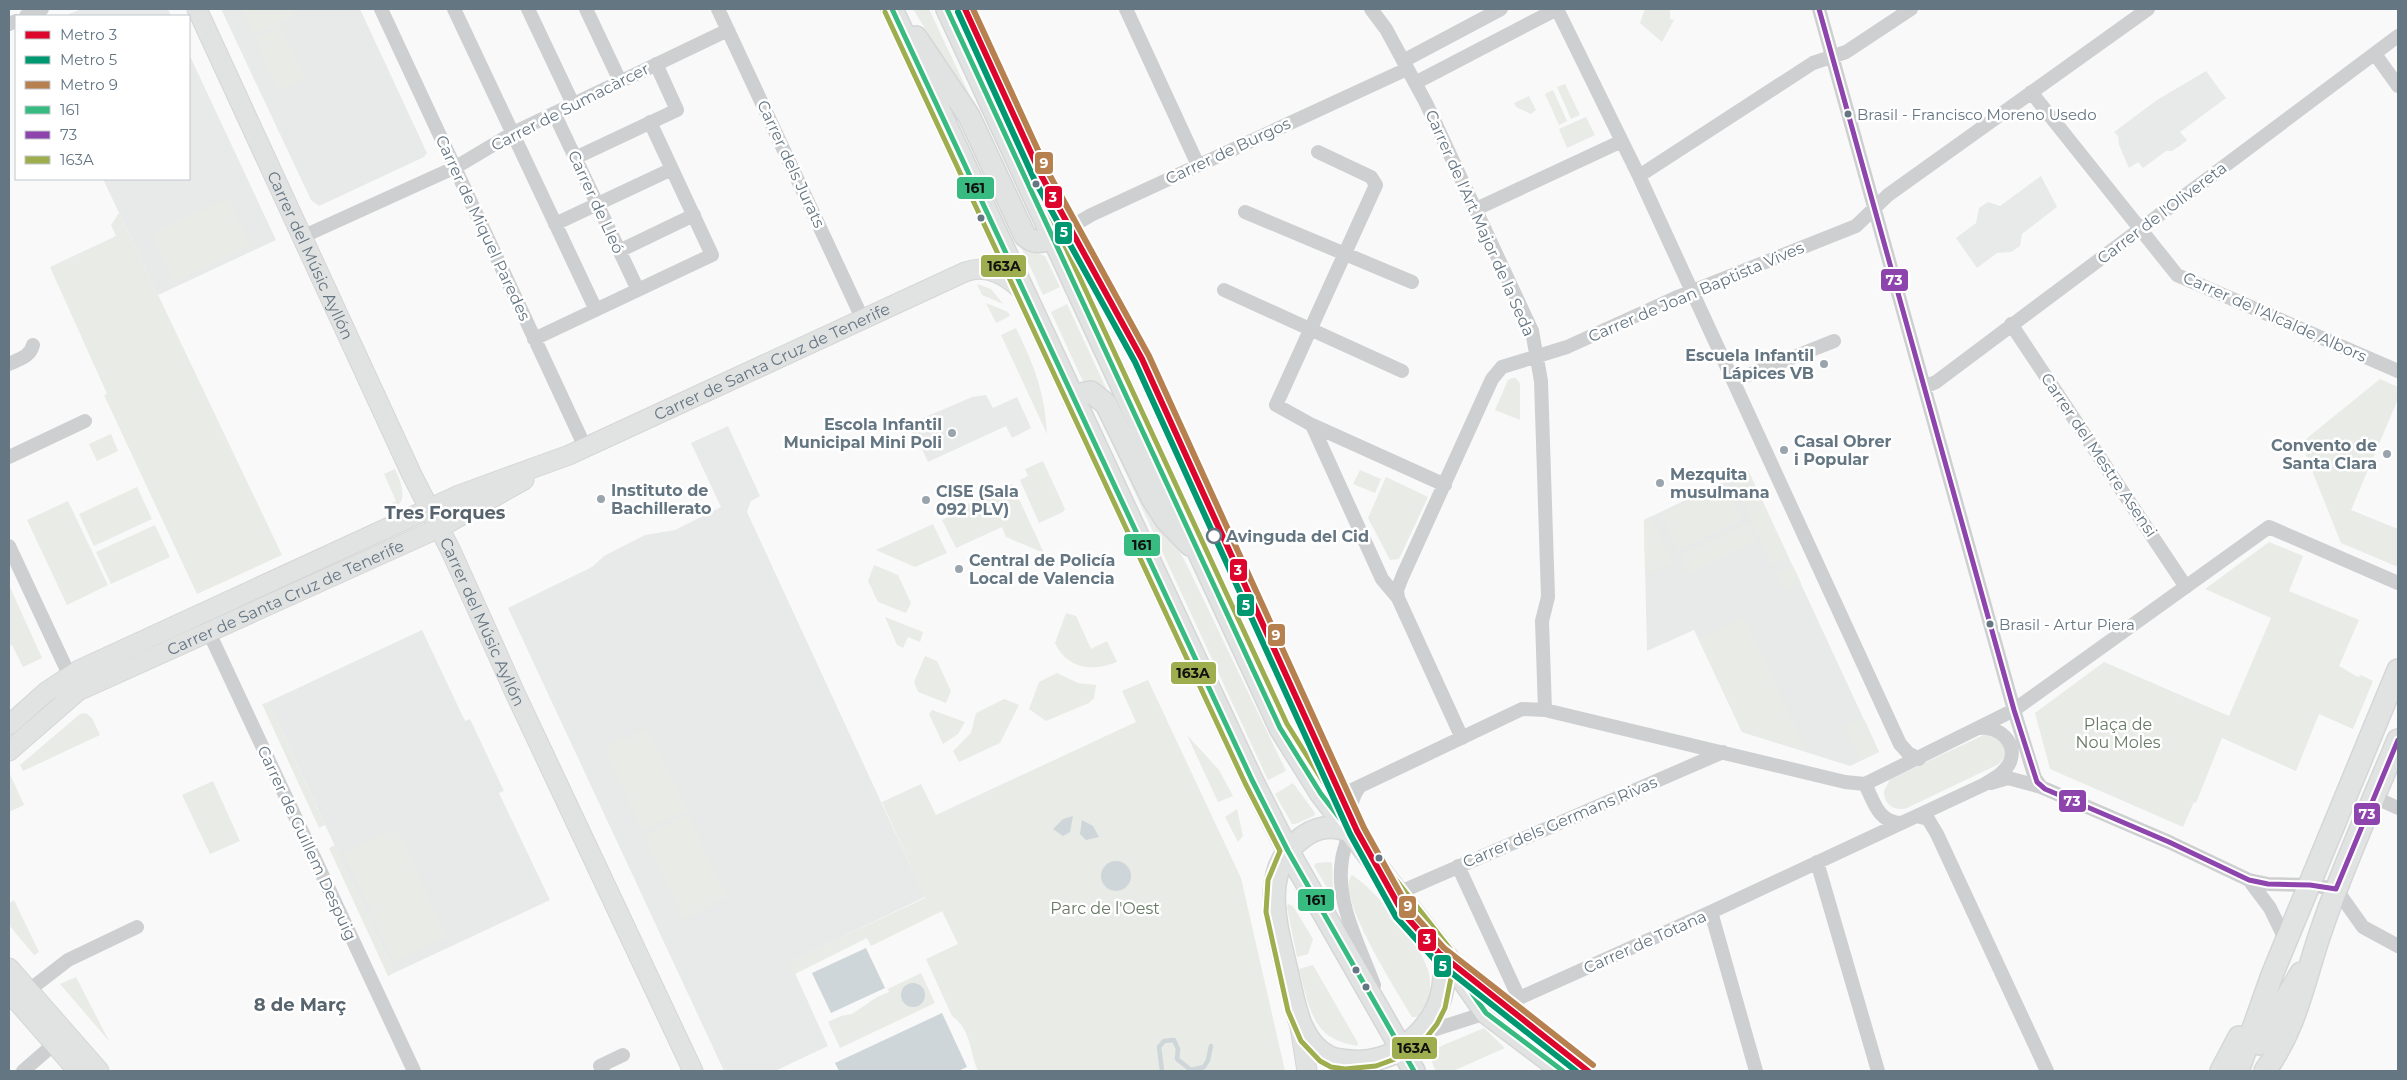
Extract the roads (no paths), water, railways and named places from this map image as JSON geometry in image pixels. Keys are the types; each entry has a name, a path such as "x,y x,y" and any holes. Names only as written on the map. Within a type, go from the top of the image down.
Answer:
{"main road":[{"path":"894,9 952,88 969,116 1026,236 1030,240 1040,242 1052,238"},
{"path":"894,9 1252,780 1288,851 1414,1071"},
{"path":"947,9 1280,728 1306,771 1349,831 1444,953 1486,1013 1563,1071"},
{"path":"1074,400 1081,394 1091,392 1106,404 1152,498 1166,520 1195,550 1205,566"},
{"path":"2238,1071 2272,975 2398,670"},
{"path":"2265,1071 2283,1044 2299,1005 2320,932 2336,889 2398,740"},
{"path":"1349,831 1332,826 1320,828 1297,842 1288,851 1280,867 1273,902 1275,920 1298,1018 1312,1043 1320,1052 1354,1066 1388,1056 1401,1049 1420,1034 1433,1016 1442,996 1445,975 1444,953"},
{"path":"2246,1071 2264,1035 2300,974 2320,932"},
{"path":"2221,1071 2272,975"}],"street":[{"path":"28,15 42,9"},
{"name":"Carrer del Músic Ayllón","path":"197,9 304,236 428,509 439,528 693,1071"},
{"name":"Carrer de Miquel Paredes","path":"381,9 534,339 577,451"},
{"path":"454,9 596,310"},
{"path":"528,9 573,104"},
{"path":"586,9 620,81"},
{"name":"Carrer dels Jurats","path":"718,9 863,320"},
{"path":"1126,9 1198,165"},
{"name":"Carrer de l'Art Major de la Seda","path":"1371,9 1386,29 1415,83 1532,331 1542,381 1548,597 1542,622 1545,710"},
{"name":"Carrer de Burgos","path":"1052,238 1091,215 1405,65 1501,9"},
{"path":"1415,83 1557,9 1599,90 1900,744 1908,754 1919,759"},
{"path":"1819,9 2014,710 2035,778 2041,787"},
{"path":"1639,176 1813,63 1846,52 1911,9"},
{"name":"Carrer de Joan Baptista Vives","path":"1445,485 1492,378 1502,367 1566,346 1691,291 1856,226 1888,194 2148,9"},
{"name":"Carrer de Sumacàrcer","path":"304,236 456,168 512,133 728,30"},
{"name":"Carrer de l'Olivereta","path":"1924,387 1936,382 2398,36"},
{"path":"2375,54 2398,86"},
{"path":"575,158 677,110 656,64"},
{"name":"Carrer de l'Alcalde Albors","path":"2031,92 2177,275 2398,371"},
{"name":"Carrer de Lleó","path":"554,113 638,290"},
{"path":"534,339 712,256 650,122"},
{"path":"1476,209 1622,141"},
{"path":"1318,152 1371,177 1376,181 1376,189 1276,405 1312,425 1445,485 1402,575 1397,590 1398,598"},
{"path":"555,224 672,169"},
{"path":"1245,212 1412,282"},
{"path":"619,251 694,215"},
{"name":"Carrer de Santa Cruz de Tenerife","path":"9,751 73,684 201,614 428,509 459,495 577,451 973,269 983,268 1010,278 1024,292"},
{"path":"1224,290 1402,371"},
{"name":"Carrer del Mestre Asensi","path":"2011,324 2186,586"},
{"path":"1732,381 1834,341"},
{"path":"9,364 26,356 31,351 33,345"},
{"path":"9,457 86,421"},
{"path":"1312,425 1382,579 1398,598 1462,738"},
{"name":"Carrer de Santa Cruz de Tenerife","path":"9,725 46,692 73,684 209,632 439,528 577,451"},
{"path":"1306,771 1317,781 1337,791 1359,787 1522,709 1545,710 1845,782 1865,784 1919,759 2014,710 2269,527 2398,583"},
{"path":"9,546 73,684"},
{"name":"Carrer de Guillem Despuig","path":"201,614 414,1071"},
{"path":"1980,728 1993,728 2004,734 2008,741 2011,756 2009,763 2000,774 1983,785"},
{"name":"Carrer dels Germans Rivas","path":"1398,893 1723,752"},
{"path":"1983,785 2008,778 2041,787 2170,842 2249,880 2268,884 2310,885 2336,889 2363,927 2398,946"},
{"path":"1865,784 1883,818 1892,823 1901,823"},
{"name":"Carrer de Totana","path":"1420,1034 1486,1013 1711,912 1983,785"},
{"path":"1359,787 1350,804 1349,831 1341,861 1341,886 1347,912 1388,1024"},
{"path":"2374,797 2398,808"},
{"path":"1918,816 1928,819 1934,829 2046,1071"},
{"path":"1817,862 1878,1071"},
{"path":"1458,866 1519,998"},
{"path":"2249,880 2270,908 2286,941"},
{"path":"1711,912 1756,1071"},
{"path":"28,991 68,960 137,927"},
{"path":"9,968 28,991 60,1039 78,1071"},
{"path":"9,992 98,1071"},
{"path":"1298,1018 1307,1071"},
{"path":"23,1071 60,1039"},
{"path":"602,1071 600,1066 624,1056"}],"waterway":[{"path":"1162,1071 1159,1047 1164,1041 1174,1040 1178,1049 1177,1059 1191,1070 1204,1067 1208,1060 1211,1046"}],"metro line":[{"name":"3","path":"965,9 1042,177 1142,359 1357,831 1403,913 1439,953 1588,1071"},
{"name":"9","path":"973,9 1049,174 1149,356 1364,828 1409,909 1444,948 1593,1065"},
{"name":"5","path":"958,12 1035,181 1135,362 1350,834 1396,917 1434,959 1576,1071"}],"place":[{"name":"Brasil - Francisco Moreno Usedo","path":"1848,114"},
{"name":"Escuela Infantil Lápices VB","path":"1824,364"},
{"name":"Escola Infantil Municipal Mini Poli","path":"952,433"},
{"name":"Casal Obrer i Popular","path":"1784,450"},
{"name":"Convento de Santa Clara","path":"2387,454"},
{"name":"Mezquita musulmana","path":"1660,483"},
{"name":"Instituto de Bachillerato","path":"601,499"},
{"name":"CISE (Sala 092 PLV)","path":"926,500"},
{"name":"Avinguda del Cid","path":"1214,536"},
{"name":"Central de Policía Local de Valencia","path":"959,569"},
{"name":"Brasil - Artur Piera","path":"1990,624"}],"district":[{"name":"Tres Forques","path":"445,513"},
{"name":"8 de Març","path":"300,1005"}],"park label":[{"name":"Plaça de Nou Moles","path":"2118,733"},
{"name":"Parc de l'Oest","path":"1105,908"}]}
